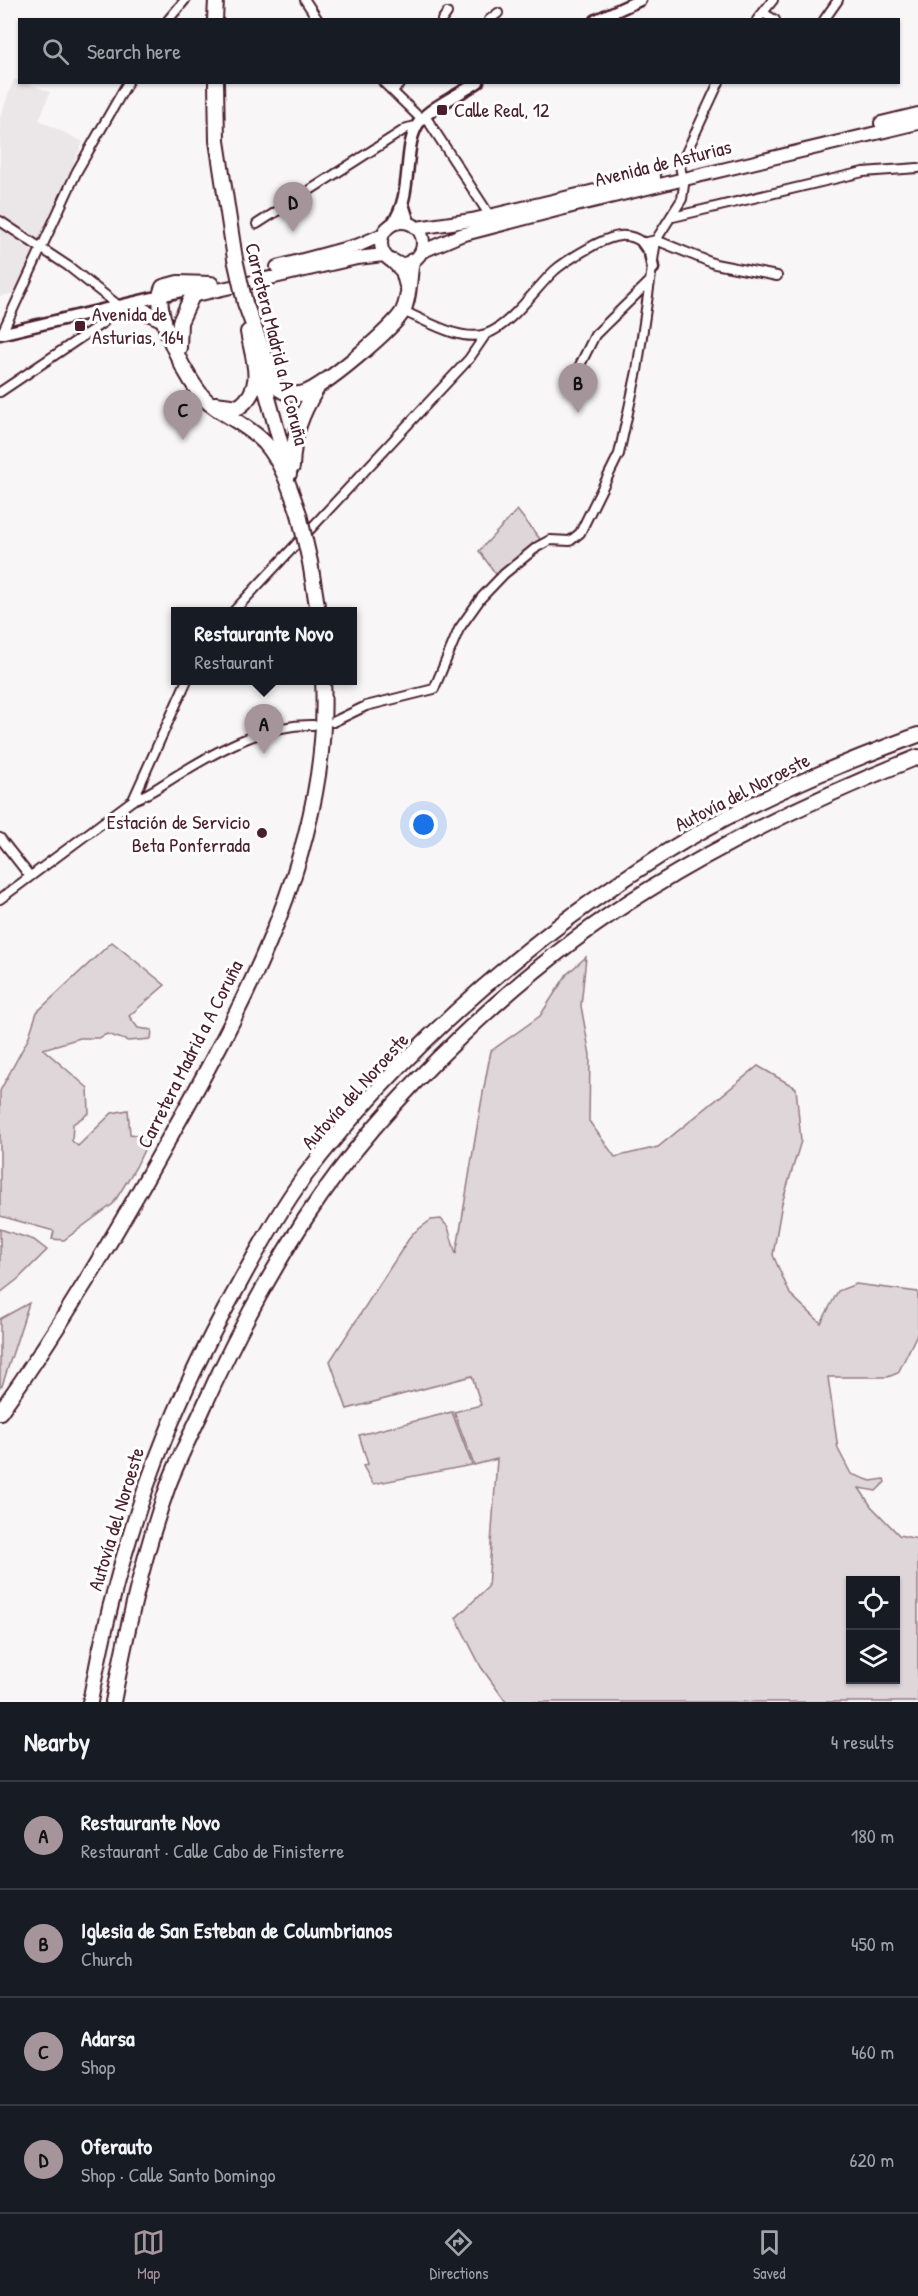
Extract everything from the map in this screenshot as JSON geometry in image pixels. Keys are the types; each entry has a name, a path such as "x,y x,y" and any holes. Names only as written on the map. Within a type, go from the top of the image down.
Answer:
{"highway":[{"path":"215,18 216,0"},
{"name":"Carretera Madrid a A Coruña","path":"216,84 217,141 235,259 299,514 317,607"},
{"path":"245,303 271,375 279,389 292,394 303,393 317,388 377,339 403,311 417,257"},
{"path":"389,258 403,271 407,290"},
{"path":"211,284 167,284 161,289 162,307 187,377 209,403 247,427 267,445 289,487 299,514"},
{"path":"179,356 179,330 184,309 192,296"},
{"path":"209,403 225,407 239,407 255,392 256,380 245,303"},
{"path":"139,309 162,307 173,312 184,309"},
{"path":"299,514 292,467 293,441 299,422 317,388"},
{"name":"Carretera Madrid a A Coruña","path":"0,1412 88,1282 139,1194 208,1069 280,917 305,844 316,788 322,739 323,685"},
{"name":"Autovía del Noroeste","path":"90,1702 103,1628 130,1530 164,1434 211,1334 263,1241 304,1178 424,1042 515,960 631,874 689,838 779,792 918,735"},
{"name":"Autovía del Noroeste","path":"113,1702 132,1605 168,1485 230,1346 306,1218 366,1139 473,1025 587,932 647,890 748,832 918,758"}],"main road":[{"path":"600,18 640,0"},
{"path":"211,284 309,259 382,235 392,224 403,204 421,120 475,84"},
{"name":"Avenida de Asturias","path":"417,257 461,235 918,114"},
{"name":"Avenida de Asturias","path":"413,225 490,216 918,123"},
{"path":"1,336 119,306 162,307 192,296 357,258 389,258 404,264 417,257 422,236 413,225 403,204"},
{"path":"392,224 413,225"},
{"path":"382,235 381,244 389,258"},
{"path":"643,243 650,253 653,268"},
{"path":"1,336 139,309"}],"street":[{"path":"170,18 184,0"},
{"path":"305,0 317,18"},
{"path":"760,16 773,0"},
{"path":"825,18 838,0"},
{"path":"492,18 498,13"},
{"path":"1,336 77,171 127,84"},
{"path":"673,217 683,194 680,166 718,84"},
{"path":"394,86 490,216"},
{"path":"257,224 421,120"},
{"path":"333,722 366,706 434,689 459,629 481,598 526,555 550,540 570,541 580,533 619,454 637,371 656,240 665,223 673,217 863,172 918,168"},
{"path":"0,221 41,247 119,306"},
{"path":"403,311 454,332 467,335 486,334 502,325 555,270 585,250 620,235 631,236 643,243 656,240 715,264 777,276"},
{"path":"570,385 595,335 650,282"},
{"path":"0,392 104,322 107,315"},
{"path":"238,607 482,344 486,334"},
{"path":"133,800 185,685"},
{"path":"0,899 29,875 133,800 148,795 214,753 246,739 278,730 313,725"},
{"path":"0,838 29,875"}],"shaded area":[{"path":"14,79 18,80 18,84 28,84 50,92 39,120 83,142 15,293 0,296 0,118"},
{"path":"517,510 540,539 498,577 479,551"},
{"path":"112,942 165,985 129,1016 138,1028 152,1030 151,1039 128,1041 107,1034 99,1038 80,1038 43,1049 88,1088 89,1113 73,1124 72,1141 78,1146 112,1113 128,1110 130,1134 150,1137 136,1167 113,1204 64,1240 52,1239 54,1231 0,1216 0,1091 28,1039 37,1012"},
{"path":"586,957 581,1006 590,1055 589,1121 615,1157 658,1147 758,1066 796,1088 801,1141 782,1203 773,1255 790,1294 821,1323 838,1291 856,1284 918,1292 918,1332 898,1373 888,1377 828,1377 838,1449 851,1474 871,1481 884,1479 885,1482 876,1491 859,1488 871,1506 899,1535 918,1539 918,1702 506,1702 481,1667 456,1618 488,1587 497,1459 474,1465 454,1412 481,1405 472,1376 347,1409 330,1361 412,1234 431,1220 441,1219 448,1227 456,1254 491,1051 540,1016 567,974"},
{"path":"0,1229 34,1240 47,1250 18,1279 0,1293"},
{"path":"29,1303 2,1386 0,1387 0,1319"},
{"path":"452,1412 472,1465 373,1484 363,1466 368,1464 359,1435"}],"place":[{"name":"Calle Real, 12","path":"442,110"},
{"name":"Oferauto","path":"293,232"},
{"name":"Avenida de Asturias, 164","path":"80,326"},
{"name":"Iglesia de San Esteban de Columbrianos","path":"578,413"},
{"name":"Adarsa","path":"183,440"},
{"name":"Restaurante Novo","path":"264,754"},
{"name":"Estación de Servicio Beta Ponferrada","path":"262,833"}]}
